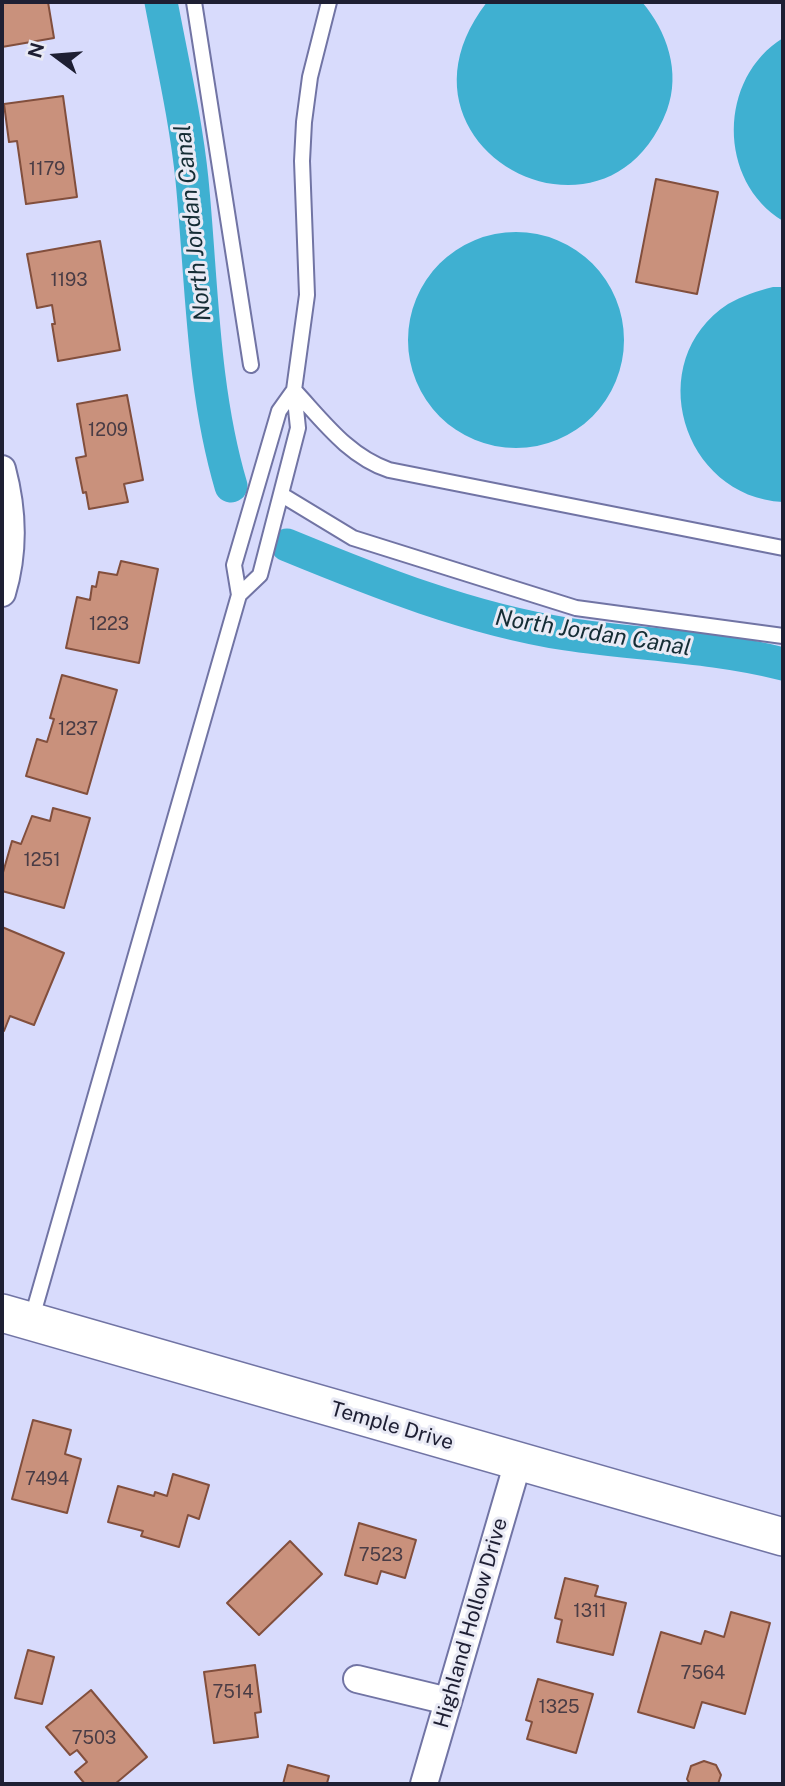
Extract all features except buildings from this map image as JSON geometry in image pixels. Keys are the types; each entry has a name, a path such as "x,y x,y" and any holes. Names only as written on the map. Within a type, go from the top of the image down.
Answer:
{"street":[{"path":"2,470 10,503 11,541 2,593"},
{"name":"Temple Drive","path":"17,1317 783,1537"},
{"name":"Highland Hollow Drive","path":"424,1784 518,1462"},
{"path":"357,1678 448,1701"}],"lane":[{"path":"194,2 251,365"},
{"path":"239,595 260,575 298,428 294,390 307,295 302,161 304,122 310,77 329,2"},
{"path":"294,390 347,447 368,462 389,471 783,548"},
{"path":"17,1317 239,595 234,565 279,411 294,390"},
{"path":"282,495 353,538 576,608 783,636"}],"water":[{"path":"487,2 642,2 665,39 673,81 667,110 637,157 597,181 554,184 512,170 479,142 459,102 460,55"},
{"path":"783,38 783,221 761,203 746,181 737,156 734,129 737,103 746,78 762,56"},
{"path":"516,232 557,240 576,250 592,264 606,280 616,299 624,340 616,381 606,400 592,416 576,430 557,440 516,448 475,440 456,430 440,416 426,400 416,381 408,340 416,299 426,280 440,264 456,250 475,240"},
{"path":"773,287 783,287 783,502 748,494 720,477 698,452 685,422 681,390 686,358 701,329 728,304"}],"waterway":[{"name":"North Jordan Canal","path":"161,2 189,158 204,335 214,411 231,486"},
{"name":"North Jordan Canal","path":"287,545 424,598 495,619 566,634 702,649 783,664"}]}
